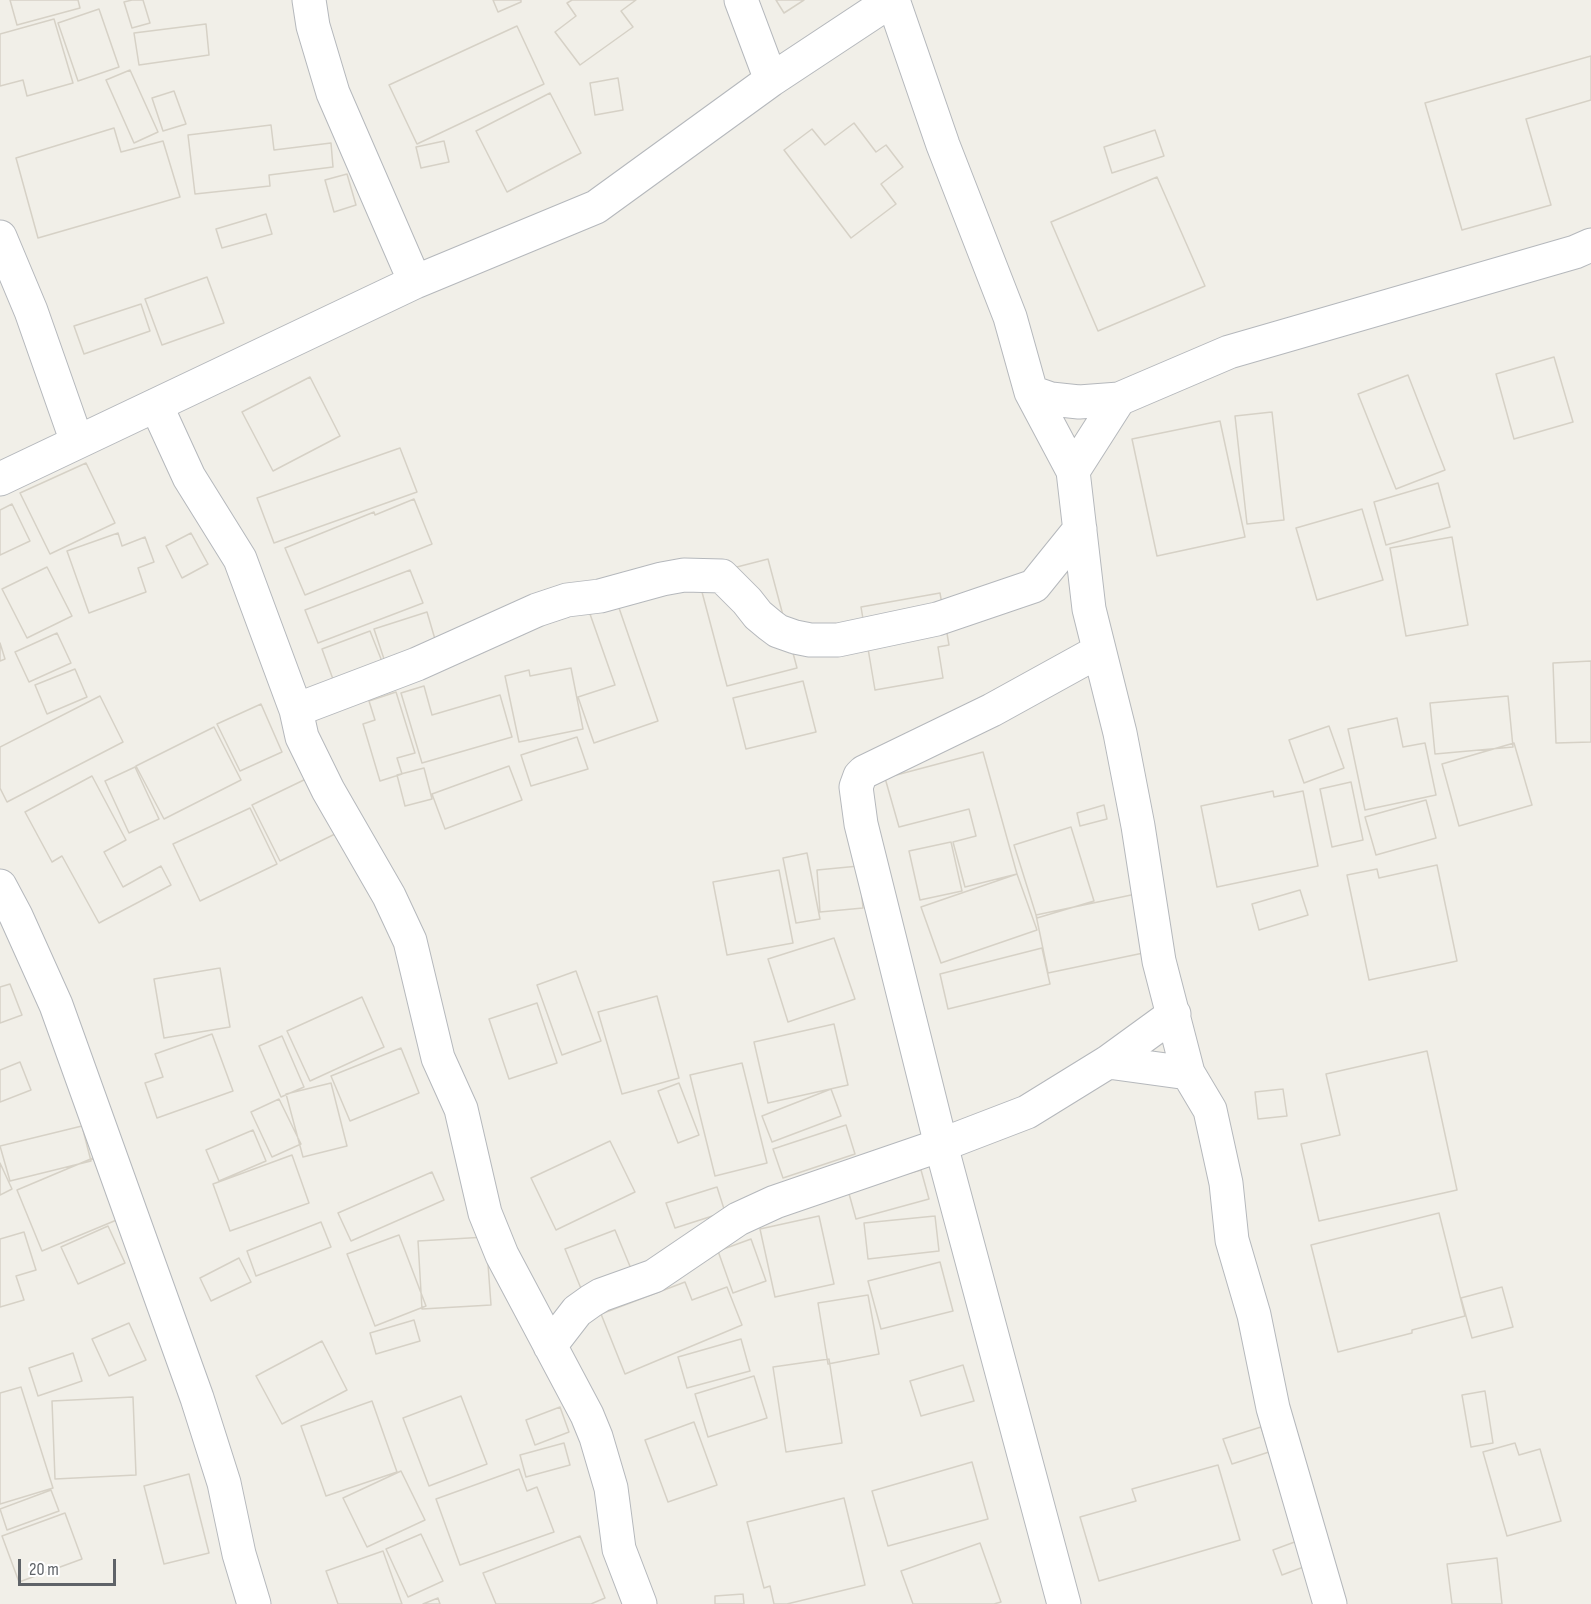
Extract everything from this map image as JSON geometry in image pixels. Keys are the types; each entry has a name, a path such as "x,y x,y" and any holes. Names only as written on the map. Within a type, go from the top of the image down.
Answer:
{"street":[{"path":"309,0 333,93 416,282"},
{"path":"741,0 771,80"},
{"path":"0,479 416,282 596,207 771,80 892,0 943,145 1010,317 1031,392 1073,471 1089,609 1120,733 1138,826 1159,961 1188,1073 1210,1110 1226,1183 1232,1240 1254,1315 1273,1408 1330,1604"},
{"path":"0,237 31,311 77,442"},
{"path":"1031,392 1051,399 1079,402 1119,399 1229,352 1575,252 1591,245"},
{"path":"1073,471 1119,399"},
{"path":"156,405 189,477 240,559 296,710 302,737 328,790 389,896 410,941 438,1058 461,1109 485,1213 502,1255 587,1415 596,1437 611,1488 619,1549 640,1604"},
{"path":"296,710 417,664 537,609 567,600 600,597 684,575 722,576 770,625 795,637 810,640 838,640 937,619 1034,586 1080,529"},
{"path":"1034,586 1089,609"},
{"path":"1064,1604 941,1145 861,824 856,787 864,772 992,710 1099,651"},
{"path":"0,886 56,1005 197,1398 224,1483 239,1554 254,1604"},
{"path":"550,1346 577,1311 601,1295 654,1276 738,1220 775,1202 941,1145 1027,1112 1108,1062 1174,1014"},
{"path":"1108,1062 1188,1073"},
{"path":"520,1289 577,1311"}],"building":[{"path":"10,0 78,0 80,8 17,25"},
{"path":"10,0 78,0 80,8 17,25"},
{"path":"143,0 150,23 132,28 124,2"},
{"path":"143,0 150,23 132,28 124,2"},
{"path":"493,0 521,0 521,2 498,12"},
{"path":"493,0 521,0 521,2 498,12"},
{"path":"572,0 636,0 621,11 633,27 580,65 555,32 576,16 567,3"},
{"path":"572,0 636,0 621,11 633,27 580,65 555,32 576,16 567,3"},
{"path":"776,0 804,0 784,13"},
{"path":"776,0 804,0 784,13"},
{"path":"99,9 119,67 78,81 58,23"},
{"path":"99,9 119,67 78,81 58,23"},
{"path":"54,19 73,83 27,96 23,80 0,86 0,34"},
{"path":"54,19 73,83 27,96 23,80 0,86 0,34"},
{"path":"206,24 209,55 139,65 134,33"},
{"path":"206,24 209,55 139,65 134,33"},
{"path":"517,26 544,84 417,144 389,85"},
{"path":"517,26 544,84 417,144 389,85"},
{"path":"1591,56 1591,100 1526,119 1551,205 1462,230 1425,103"},
{"path":"1591,56 1591,100 1526,119 1551,205 1462,230 1425,103"},
{"path":"130,70 158,132 134,143 106,80"},
{"path":"130,70 158,132 134,143 106,80"},
{"path":"618,78 623,110 595,115 590,83"},
{"path":"618,78 623,110 595,115 590,83"},
{"path":"174,91 186,124 163,131 152,98"},
{"path":"174,91 186,124 163,131 152,98"},
{"path":"550,93 581,153 507,192 476,131"},
{"path":"550,93 581,153 507,192 476,131"},
{"path":"854,123 876,152 886,145 903,167 881,184 896,204 851,238 784,150 812,129 825,145"},
{"path":"854,123 876,152 886,145 903,167 881,184 896,204 851,238 784,150 812,129 825,145"},
{"path":"271,125 274,150 331,143 333,167 269,175 270,186 195,194 188,135"},
{"path":"271,125 274,150 331,143 333,167 269,175 270,186 195,194 188,135"},
{"path":"114,128 121,152 163,141 180,197 38,238 16,158"},
{"path":"114,128 121,152 163,141 180,197 38,238 16,158"},
{"path":"1155,130 1164,156 1112,173 1104,147"},
{"path":"1155,130 1164,156 1112,173 1104,147"},
{"path":"444,141 449,162 421,168 416,147"},
{"path":"444,141 449,162 421,168 416,147"},
{"path":"347,174 356,205 334,212 325,180"},
{"path":"347,174 356,205 334,212 325,180"},
{"path":"1157,177 1205,286 1098,331 1051,222"},
{"path":"1157,177 1205,286 1098,331 1051,222"},
{"path":"266,214 272,234 222,248 216,229"},
{"path":"266,214 272,234 222,248 216,229"},
{"path":"207,277 224,323 162,345 145,299"},
{"path":"207,277 224,323 162,345 145,299"},
{"path":"141,304 150,331 84,354 74,326"},
{"path":"141,304 150,331 84,354 74,326"},
{"path":"1554,357 1573,422 1514,439 1496,374"},
{"path":"1554,357 1573,422 1514,439 1496,374"},
{"path":"1408,375 1445,470 1396,489 1358,394"},
{"path":"1408,375 1445,470 1396,489 1358,394"},
{"path":"310,377 340,436 273,471 242,412"},
{"path":"310,377 340,436 273,471 242,412"},
{"path":"1272,412 1284,520 1247,524 1235,416"},
{"path":"1272,412 1284,520 1247,524 1235,416"},
{"path":"1220,421 1245,537 1157,556 1132,439"},
{"path":"1220,421 1245,537 1157,556 1132,439"},
{"path":"400,448 417,492 274,543 257,498"},
{"path":"400,448 417,492 274,543 257,498"},
{"path":"86,463 115,523 50,554 20,493"},
{"path":"86,463 115,523 50,554 20,493"},
{"path":"1438,483 1450,527 1386,545 1374,502"},
{"path":"1438,483 1450,527 1386,545 1374,502"},
{"path":"414,499 432,544 305,595 285,548 374,512 375,515"},
{"path":"414,499 432,544 305,595 285,548 374,512 375,515"},
{"path":"12,504 30,541 0,555 0,510"},
{"path":"12,504 30,541 0,555 0,510"},
{"path":"1362,509 1383,580 1317,600 1296,528"},
{"path":"1362,509 1383,580 1317,600 1296,528"},
{"path":"118,533 122,546 145,537 154,562 138,568 146,592 89,613 67,551"},
{"path":"118,533 122,546 145,537 154,562 138,568 146,592 89,613 67,551"},
{"path":"191,533 208,564 182,578 166,546"},
{"path":"191,533 208,564 182,578 166,546"},
{"path":"1452,537 1468,625 1406,636 1390,548"},
{"path":"1452,537 1468,625 1406,636 1390,548"},
{"path":"768,559 797,668 727,686 698,577"},
{"path":"768,559 797,668 727,686 698,577"},
{"path":"47,567 72,616 27,638 2,589"},
{"path":"47,567 72,616 27,638 2,589"},
{"path":"410,570 423,603 318,643 305,610"},
{"path":"410,570 423,603 318,643 305,610"},
{"path":"940,593 949,645 938,647 943,678 875,690 861,607"},
{"path":"940,593 949,645 938,647 943,678 875,690 861,607"},
{"path":"618,605 658,721 594,743 578,697 615,685 590,614"},
{"path":"618,605 658,721 594,743 578,697 615,685 590,614"},
{"path":"427,612 437,646 385,662 374,629"},
{"path":"427,612 437,646 385,662 374,629"},
{"path":"370,631 383,664 334,682 322,649"},
{"path":"370,631 383,664 334,682 322,649"},
{"path":"57,633 71,663 29,682 15,652"},
{"path":"57,633 71,663 29,682 15,652"},
{"path":"0,643 5,659 0,661"},
{"path":"0,643 5,659 0,661"},
{"path":"1591,661 1591,742 1556,743 1553,663"},
{"path":"1591,661 1591,742 1556,743 1553,663"},
{"path":"571,668 583,729 519,742 505,676 529,670 530,676"},
{"path":"571,668 583,729 519,742 505,676 529,670 530,676"},
{"path":"75,669 87,697 47,714 35,685"},
{"path":"75,669 87,697 47,714 35,685"},
{"path":"803,681 816,732 746,749 733,698"},
{"path":"803,681 816,732 746,749 733,698"},
{"path":"424,686 432,715 500,695 512,737 422,763 401,693"},
{"path":"424,686 432,715 500,695 512,737 422,763 401,693"},
{"path":"396,692 415,753 397,758 402,774 380,781 363,724 375,720 369,701"},
{"path":"396,692 415,753 397,758 402,774 380,781 363,724 375,720 369,701"},
{"path":"100,696 123,742 7,802 0,788 0,747"},
{"path":"100,696 123,742 7,802 0,788 0,747"},
{"path":"1508,696 1513,747 1435,754 1430,703"},
{"path":"1508,696 1513,747 1435,754 1430,703"},
{"path":"261,704 282,752 240,771 217,724"},
{"path":"261,704 282,752 240,771 217,724"},
{"path":"1397,718 1403,747 1425,743 1436,795 1365,810 1348,729"},
{"path":"1397,718 1403,747 1425,743 1436,795 1365,810 1348,729"},
{"path":"1329,726 1344,768 1304,783 1289,740"},
{"path":"1329,726 1344,768 1304,783 1289,740"},
{"path":"214,727 241,780 164,819 136,766"},
{"path":"214,727 241,780 164,819 136,766"},
{"path":"577,737 588,769 531,786 521,755"},
{"path":"577,737 588,769 531,786 521,755"},
{"path":"1514,743 1532,805 1459,826 1442,764"},
{"path":"1514,743 1532,805 1459,826 1442,764"},
{"path":"983,752 1017,874 965,887 953,842 976,836 969,809 899,827 885,778"},
{"path":"983,752 1017,874 965,887 953,842 976,836 969,809 899,827 885,778"},
{"path":"509,766 522,800 445,829 432,794"},
{"path":"509,766 522,800 445,829 432,794"},
{"path":"135,767 159,819 129,833 105,781"},
{"path":"135,767 159,819 129,833 105,781"},
{"path":"424,768 432,799 405,806 397,775"},
{"path":"424,768 432,799 405,806 397,775"},
{"path":"92,776 126,840 104,852 123,887 161,866 171,885 99,923 62,856 52,862 25,812"},
{"path":"92,776 126,840 104,852 123,887 161,866 171,885 99,923 62,856 52,862 25,812"},
{"path":"308,778 335,834 280,861 252,805"},
{"path":"308,778 335,834 280,861 252,805"},
{"path":"1351,782 1363,840 1332,847 1320,789"},
{"path":"1351,782 1363,840 1332,847 1320,789"},
{"path":"1273,791 1274,797 1303,791 1318,866 1217,887 1201,806"},
{"path":"1273,791 1274,797 1303,791 1318,866 1217,887 1201,806"},
{"path":"1426,800 1436,838 1376,855 1365,817"},
{"path":"1426,800 1436,838 1376,855 1365,817"},
{"path":"1104,805 1107,819 1080,826 1077,813"},
{"path":"1104,805 1107,819 1080,826 1077,813"},
{"path":"250,808 277,864 200,901 173,844"},
{"path":"250,808 277,864 200,901 173,844"},
{"path":"1071,827 1094,901 1037,918 1014,845"},
{"path":"1071,827 1094,901 1037,918 1014,845"},
{"path":"951,842 962,891 920,900 909,851"},
{"path":"951,842 962,891 920,900 909,851"},
{"path":"807,853 820,919 796,923 783,858"},
{"path":"807,853 820,919 796,923 783,858"},
{"path":"1437,865 1457,961 1369,980 1347,875 1377,869 1379,878"},
{"path":"1437,865 1457,961 1369,980 1347,875 1377,869 1379,878"},
{"path":"859,866 863,908 820,912 817,870"},
{"path":"859,866 863,908 820,912 817,870"},
{"path":"779,870 793,943 727,955 713,882"},
{"path":"779,870 793,943 727,955 713,882"},
{"path":"1017,874 1037,930 941,963 921,907"},
{"path":"1017,874 1037,930 941,963 921,907"},
{"path":"1300,890 1308,915 1259,930 1252,904"},
{"path":"1300,890 1308,915 1259,930 1252,904"},
{"path":"1136,894 1148,952 1048,973 1036,915"},
{"path":"1136,894 1148,952 1048,973 1036,915"},
{"path":"834,938 855,999 788,1022 768,959"},
{"path":"834,938 855,999 788,1022 768,959"},
{"path":"1042,948 1050,984 948,1009 940,974"},
{"path":"1042,948 1050,984 948,1009 940,974"},
{"path":"220,968 230,1027 164,1038 154,979"},
{"path":"220,968 230,1027 164,1038 154,979"},
{"path":"576,971 601,1041 562,1055 537,985"},
{"path":"576,971 601,1041 562,1055 537,985"},
{"path":"10,984 22,1015 0,1023 0,987"},
{"path":"10,984 22,1015 0,1023 0,987"},
{"path":"657,996 679,1078 622,1094 598,1012"},
{"path":"657,996 679,1078 622,1094 598,1012"},
{"path":"362,997 384,1047 310,1081 287,1031"},
{"path":"362,997 384,1047 310,1081 287,1031"},
{"path":"537,1003 557,1063 509,1079 489,1019"},
{"path":"537,1003 557,1063 509,1079 489,1019"},
{"path":"834,1024 848,1085 768,1103 754,1042"},
{"path":"834,1024 848,1085 768,1103 754,1042"},
{"path":"212,1034 233,1091 157,1118 145,1083 163,1077 155,1054"},
{"path":"212,1034 233,1091 157,1118 145,1083 163,1077 155,1054"},
{"path":"282,1036 304,1087 281,1097 259,1046"},
{"path":"282,1036 304,1087 281,1097 259,1046"},
{"path":"401,1048 419,1093 350,1121 331,1076"},
{"path":"401,1048 419,1093 350,1121 331,1076"},
{"path":"1427,1051 1457,1190 1319,1221 1301,1144 1340,1135 1326,1074"},
{"path":"1427,1051 1457,1190 1319,1221 1301,1144 1340,1135 1326,1074"},
{"path":"20,1062 31,1090 0,1102 0,1070"},
{"path":"20,1062 31,1090 0,1102 0,1070"},
{"path":"742,1063 767,1163 715,1176 690,1075"},
{"path":"742,1063 767,1163 715,1176 690,1075"},
{"path":"331,1083 347,1146 303,1157 286,1094"},
{"path":"331,1083 347,1146 303,1157 286,1094"},
{"path":"679,1083 699,1135 678,1143 658,1091"},
{"path":"679,1083 699,1135 678,1143 658,1091"},
{"path":"831,1089 841,1116 772,1142 762,1116"},
{"path":"831,1089 841,1116 772,1142 762,1116"},
{"path":"1283,1089 1287,1116 1258,1119 1255,1092"},
{"path":"1283,1089 1287,1116 1258,1119 1255,1092"},
{"path":"279,1099 301,1144 272,1157 251,1112"},
{"path":"279,1099 301,1144 272,1157 251,1112"},
{"path":"846,1125 855,1154 783,1178 773,1149"},
{"path":"846,1125 855,1154 783,1178 773,1149"},
{"path":"82,1126 91,1161 10,1181 0,1146"},
{"path":"82,1126 91,1161 10,1181 0,1146"},
{"path":"253,1130 266,1161 219,1181 206,1150"},
{"path":"253,1130 266,1161 219,1181 206,1150"},
{"path":"610,1141 635,1192 556,1230 531,1178"},
{"path":"610,1141 635,1192 556,1230 531,1178"},
{"path":"292,1155 309,1203 230,1231 213,1184"},
{"path":"292,1155 309,1203 230,1231 213,1184"},
{"path":"93,1158 119,1219 42,1251 17,1190"},
{"path":"93,1158 119,1219 42,1251 17,1190"},
{"path":"0,1163 12,1189 0,1195"},
{"path":"0,1163 12,1189 0,1195"},
{"path":"921,1170 929,1199 856,1219 848,1190"},
{"path":"921,1170 929,1199 856,1219 848,1190"},
{"path":"432,1172 444,1200 351,1241 338,1213"},
{"path":"432,1172 444,1200 351,1241 338,1213"},
{"path":"717,1187 725,1212 675,1228 666,1203"},
{"path":"717,1187 725,1212 675,1228 666,1203"},
{"path":"1439,1213 1465,1316 1412,1330 1412,1333 1338,1352 1311,1245"},
{"path":"1439,1213 1465,1316 1412,1330 1412,1333 1338,1352 1311,1245"},
{"path":"819,1216 834,1284 775,1297 760,1229"},
{"path":"819,1216 834,1284 775,1297 760,1229"},
{"path":"935,1216 939,1251 868,1259 864,1223"},
{"path":"935,1216 939,1251 868,1259 864,1223"},
{"path":"321,1222 331,1247 256,1276 247,1251"},
{"path":"321,1222 331,1247 256,1276 247,1251"},
{"path":"108,1226 125,1263 78,1284 61,1247"},
{"path":"108,1226 125,1263 78,1284 61,1247"},
{"path":"615,1230 634,1276 584,1296 565,1249"},
{"path":"615,1230 634,1276 584,1296 565,1249"},
{"path":"24,1232 36,1270 16,1276 24,1300 0,1307 0,1239"},
{"path":"24,1232 36,1270 16,1276 24,1300 0,1307 0,1239"},
{"path":"399,1235 426,1306 375,1326 347,1254"},
{"path":"399,1235 426,1306 375,1326 347,1254"},
{"path":"486,1237 491,1305 422,1309 418,1241"},
{"path":"486,1237 491,1305 422,1309 418,1241"},
{"path":"751,1239 766,1281 733,1293 718,1251"},
{"path":"751,1239 766,1281 733,1293 718,1251"},
{"path":"239,1258 251,1282 211,1301 200,1278"},
{"path":"239,1258 251,1282 211,1301 200,1278"},
{"path":"940,1262 953,1311 881,1329 868,1281"},
{"path":"940,1262 953,1311 881,1329 868,1281"},
{"path":"685,1282 692,1300 727,1287 742,1325 625,1374 601,1314"},
{"path":"685,1282 692,1300 727,1287 742,1325 625,1374 601,1314"},
{"path":"1502,1287 1513,1327 1472,1338 1461,1298"},
{"path":"1502,1287 1513,1327 1472,1338 1461,1298"},
{"path":"868,1295 879,1354 828,1364 818,1303"},
{"path":"868,1295 879,1354 828,1364 818,1303"},
{"path":"414,1320 420,1341 376,1354 370,1333"},
{"path":"414,1320 420,1341 376,1354 370,1333"},
{"path":"129,1323 146,1360 109,1376 92,1339"},
{"path":"129,1323 146,1360 109,1376 92,1339"},
{"path":"741,1339 750,1371 687,1388 678,1357"},
{"path":"741,1339 750,1371 687,1388 678,1357"},
{"path":"322,1341 347,1390 282,1424 256,1376"},
{"path":"322,1341 347,1390 282,1424 256,1376"},
{"path":"73,1353 82,1381 38,1396 29,1368"},
{"path":"73,1353 82,1381 38,1396 29,1368"},
{"path":"829,1359 842,1443 786,1452 773,1367"},
{"path":"829,1359 842,1443 786,1452 773,1367"},
{"path":"963,1365 974,1401 921,1416 910,1381"},
{"path":"963,1365 974,1401 921,1416 910,1381"},
{"path":"754,1376 767,1418 708,1437 695,1394"},
{"path":"754,1376 767,1418 708,1437 695,1394"},
{"path":"21,1387 53,1488 0,1504 0,1393"},
{"path":"21,1387 53,1488 0,1504 0,1393"},
{"path":"1485,1391 1493,1443 1471,1447 1462,1395"},
{"path":"1485,1391 1493,1443 1471,1447 1462,1395"},
{"path":"461,1396 487,1464 429,1486 403,1418"},
{"path":"461,1396 487,1464 429,1486 403,1418"},
{"path":"133,1397 136,1475 55,1479 52,1401"},
{"path":"133,1397 136,1475 55,1479 52,1401"},
{"path":"372,1401 397,1472 326,1496 301,1426"},
{"path":"372,1401 397,1472 326,1496 301,1426"},
{"path":"560,1407 569,1432 535,1445 526,1420"},
{"path":"560,1407 569,1432 535,1445 526,1420"},
{"path":"694,1422 717,1485 668,1502 645,1440"},
{"path":"694,1422 717,1485 668,1502 645,1440"},
{"path":"1261,1427 1269,1452 1232,1464 1223,1439"},
{"path":"1261,1427 1269,1452 1232,1464 1223,1439"},
{"path":"564,1443 570,1465 526,1477 520,1455"},
{"path":"564,1443 570,1465 526,1477 520,1455"},
{"path":"1515,1443 1519,1455 1540,1449 1561,1521 1507,1536 1483,1452"},
{"path":"1515,1443 1519,1455 1540,1449 1561,1521 1507,1536 1483,1452"},
{"path":"972,1462 988,1519 888,1546 872,1491"},
{"path":"972,1462 988,1519 888,1546 872,1491"},
{"path":"1218,1465 1240,1540 1099,1581 1080,1517 1136,1501 1132,1489"},
{"path":"1218,1465 1240,1540 1099,1581 1080,1517 1136,1501 1132,1489"},
{"path":"519,1469 527,1491 537,1487 554,1532 460,1565 436,1499"},
{"path":"519,1469 527,1491 537,1487 554,1532 460,1565 436,1499"},
{"path":"401,1471 425,1520 367,1547 343,1498"},
{"path":"401,1471 425,1520 367,1547 343,1498"},
{"path":"189,1474 209,1553 164,1564 144,1486"},
{"path":"189,1474 209,1553 164,1564 144,1486"},
{"path":"51,1490 59,1511 7,1530 0,1509"},
{"path":"51,1490 59,1511 7,1530 0,1509"},
{"path":"844,1498 865,1585 787,1604 774,1604 770,1586 764,1588 747,1522"},
{"path":"844,1498 865,1585 787,1604 774,1604 770,1586 764,1588 747,1522"},
{"path":"65,1513 82,1559 19,1582 2,1536"},
{"path":"65,1513 82,1559 19,1582 2,1536"},
{"path":"421,1534 443,1581 408,1597 386,1549"},
{"path":"421,1534 443,1581 408,1597 386,1549"},
{"path":"580,1536 605,1598 591,1604 496,1604 483,1573"},
{"path":"580,1536 605,1598 591,1604 496,1604 483,1573"},
{"path":"1300,1540 1309,1565 1282,1575 1273,1550"},
{"path":"1300,1540 1309,1565 1282,1575 1273,1550"},
{"path":"980,1543 1001,1602 994,1604 913,1604 901,1571"},
{"path":"980,1543 1001,1602 994,1604 913,1604 901,1571"},
{"path":"383,1551 402,1604 338,1604 326,1571"},
{"path":"383,1551 402,1604 338,1604 326,1571"},
{"path":"1497,1558 1502,1604 1452,1604 1447,1564"},
{"path":"1497,1558 1502,1604 1452,1604 1447,1564"},
{"path":"743,1594 744,1604 715,1604 715,1596"},
{"path":"743,1594 744,1604 715,1604 715,1596"},
{"path":"438,1598 440,1604 423,1604"},
{"path":"438,1598 440,1604 423,1604"}]}
